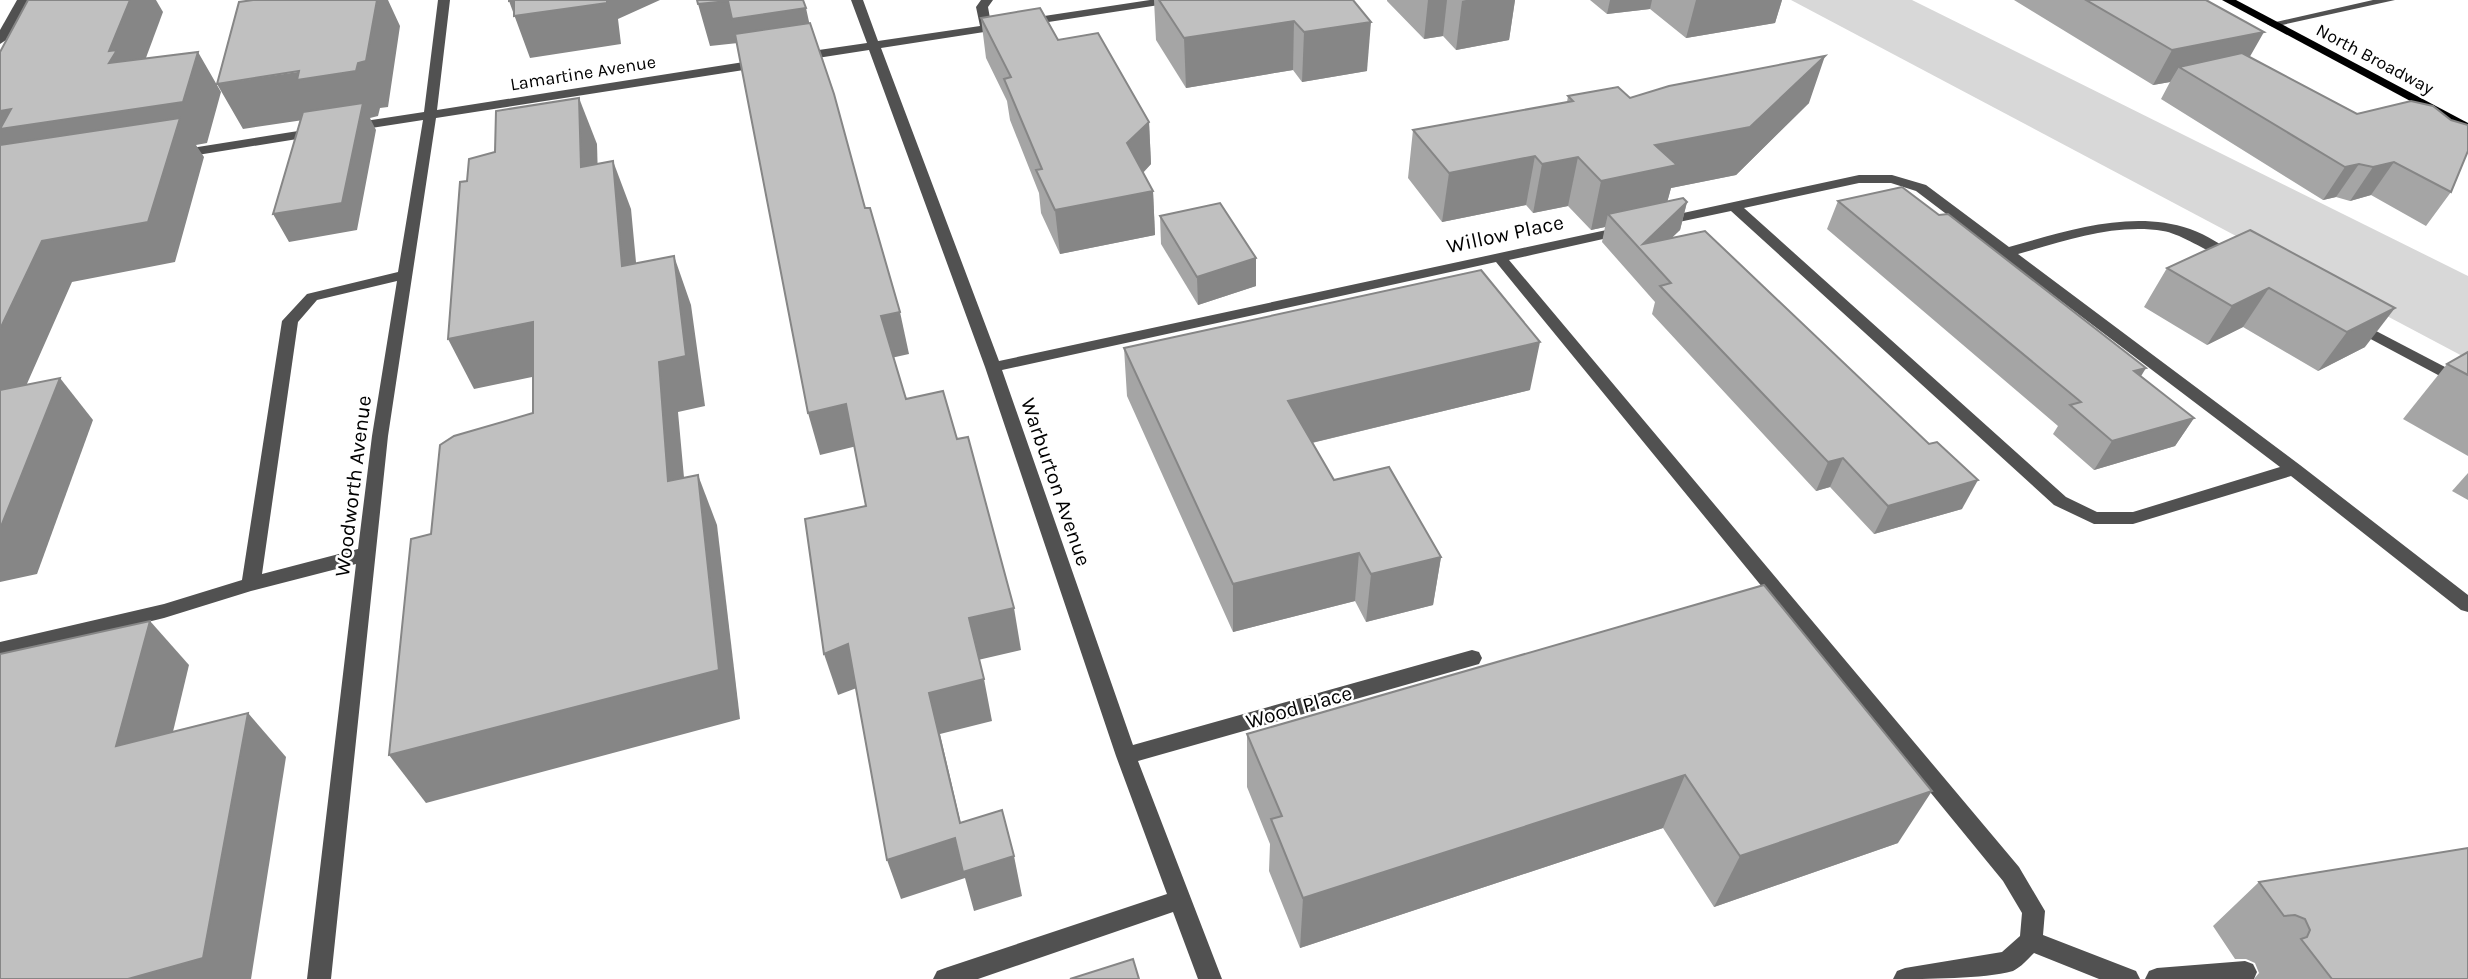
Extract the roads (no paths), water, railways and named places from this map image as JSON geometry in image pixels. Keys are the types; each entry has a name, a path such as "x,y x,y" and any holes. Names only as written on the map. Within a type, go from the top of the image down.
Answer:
{"main road":[{"name":"North Broadway","path":"2228,0 2468,128"}],"street":[{"path":"0,40 23,0"},
{"name":"Woodworth Avenue","path":"319,979 380,436 444,0"},
{"name":"Warburton Avenue","path":"857,0 993,367 1126,756 1210,979"},
{"path":"986,28 982,7 988,0"},
{"name":"Lamartine Avenue","path":"161,157 1171,0"},
{"path":"2273,24 2389,0"},
{"name":"Willow Place","path":"993,367 1859,179 1892,179 1921,188 2008,252 2468,605"},
{"path":"1734,206 2060,501 2094,518 2133,518 2294,469"},
{"path":"2008,252 2115,228 2156,225 2184,231 2243,264"},
{"path":"1499,257 2011,874 2034,911 2031,941 2008,962 1905,979"},
{"path":"251,584 290,321 312,297 405,275"},
{"path":"2338,315 2468,386"},
{"path":"0,650 164,611 251,584 367,554"},
{"name":"Wood Place","path":"1126,756 1472,658"},
{"path":"945,979 1179,900"},
{"path":"2031,941 2128,979"},
{"path":"2157,979 2245,972"}]}
